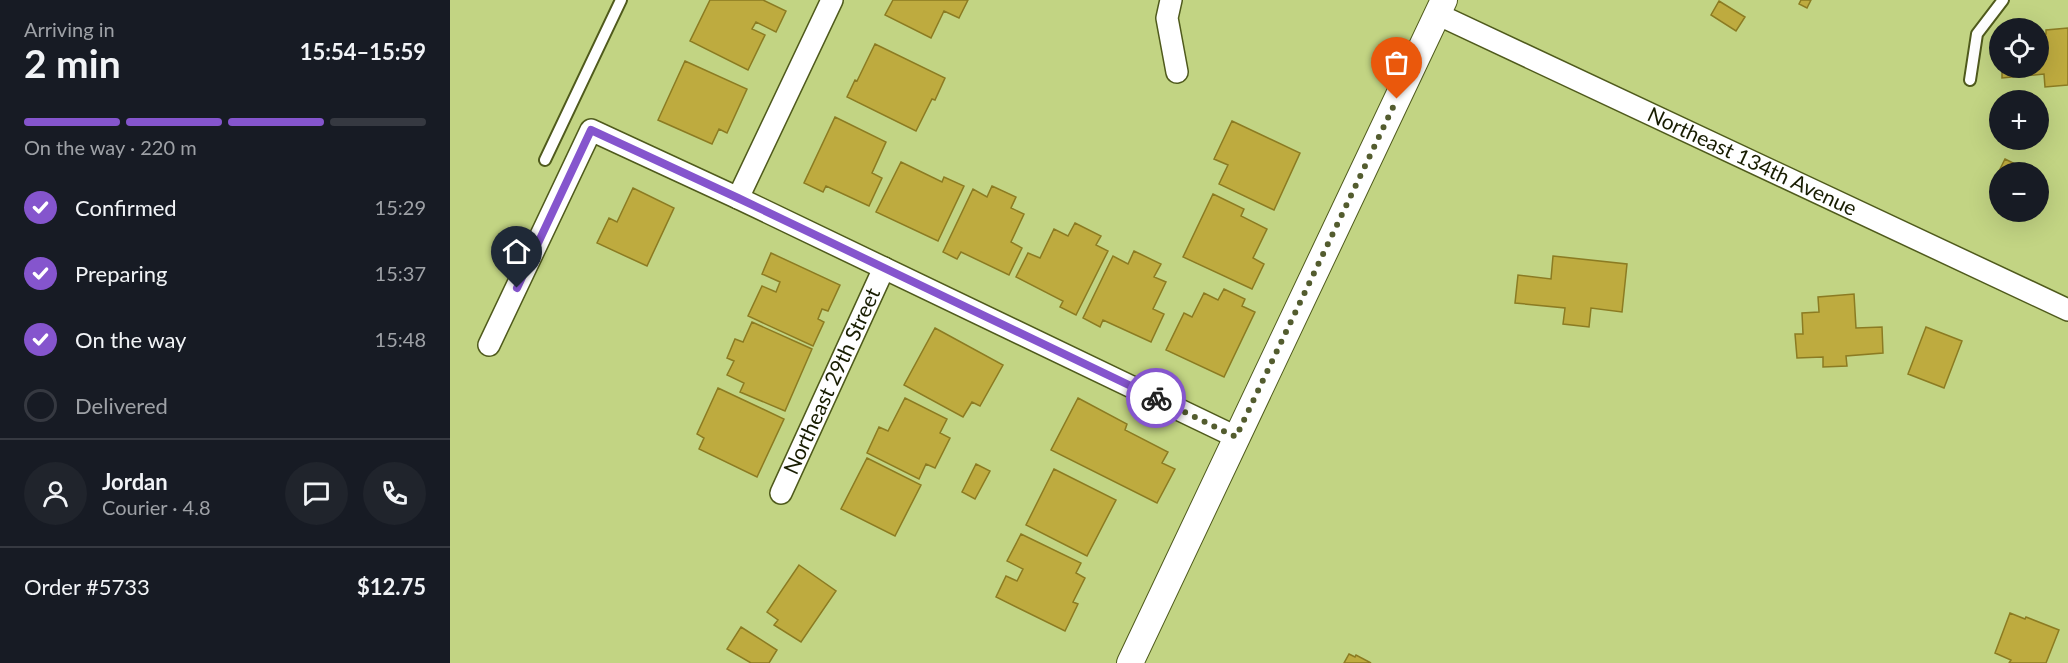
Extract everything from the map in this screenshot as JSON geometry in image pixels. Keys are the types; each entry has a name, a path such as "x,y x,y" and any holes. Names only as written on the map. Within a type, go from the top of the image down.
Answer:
{"street":[{"path":"738,198 831,0"},
{"path":"1171,0 1167,18 1177,72"},
{"path":"1130,663 1440,7"},
{"name":"Northeast 134th Avenue","path":"1440,7 2068,310"},
{"path":"489,345 591,130 1236,437"},
{"name":"Northeast 29th Street","path":"781,493 884,268"}],"lane":[{"path":"545,160 621,0"},
{"path":"1970,80 1977,34 2003,0"}],"building":[{"path":"710,0 763,0 786,11 776,32 756,22 752,29 765,35 748,70 690,41"},
{"path":"893,0 968,0 959,18 944,11 931,38 885,15"},
{"path":"1801,0 1811,0 1807,8 1799,4"},
{"path":"1719,1 1745,17 1736,31 1711,15"},
{"path":"2068,28 2068,85 2045,87 2044,78 2049,78 2049,30"},
{"path":"875,44 945,78 916,131 847,97"},
{"path":"685,61 747,89 727,133 719,129 712,144 658,120"},
{"path":"835,117 886,142 872,173 882,178 869,206 826,186 823,192 804,183"},
{"path":"1232,121 1300,153 1274,210 1219,184 1228,165 1214,159"},
{"path":"901,162 942,182 944,177 964,186 938,241 876,212"},
{"path":"992,186 1016,197 1011,208 1024,214 1011,242 1022,248 1009,275 961,252 957,259 943,252 973,189 987,197"},
{"path":"633,188 674,208 647,266 597,243 609,218 617,222"},
{"path":"1213,194 1244,209 1241,216 1267,229 1253,258 1264,264 1252,289 1183,257"},
{"path":"1075,223 1101,236 1096,245 1108,251 1076,315 1060,307 1063,301 1016,277 1028,253 1040,258 1054,229 1068,236"},
{"path":"1134,251 1161,264 1154,277 1166,282 1153,309 1164,314 1151,342 1103,320 1100,327 1083,318 1113,256 1128,264"},
{"path":"771,253 840,285 828,311 822,309 818,319 824,322 813,346 748,316 762,286 776,292 780,282 762,274"},
{"path":"1553,256 1627,264 1622,312 1591,308 1589,327 1563,324 1565,308 1515,303 1518,275 1551,279"},
{"path":"1224,289 1245,299 1242,306 1255,312 1224,377 1166,350 1184,313 1192,317 1204,293 1218,300"},
{"path":"1854,294 1856,328 1882,327 1883,353 1846,356 1847,366 1823,367 1823,357 1797,358 1795,334 1803,334 1802,313 1819,312 1818,297"},
{"path":"752,322 812,349 785,411 740,392 744,383 727,375 734,361 727,358 735,339 743,342"},
{"path":"1926,327 1962,341 1944,388 1908,374"},
{"path":"935,328 1003,365 980,406 972,402 963,417 904,385"},
{"path":"718,388 784,419 757,477 699,449 704,438 697,434"},
{"path":"905,398 947,419 940,433 950,438 935,468 926,464 919,479 867,453 879,427 888,431"},
{"path":"1078,398 1127,424 1125,430 1168,452 1162,463 1175,469 1157,503 1051,450"},
{"path":"867,458 921,485 895,536 841,509"},
{"path":"976,464 990,471 975,499 962,492"},
{"path":"1054,469 1116,500 1087,556 1026,525"},
{"path":"1021,534 1081,563 1076,573 1085,578 1073,602 1078,604 1065,631 996,597 1006,576 1017,581 1023,569 1007,561"},
{"path":"799,565 836,591 801,642 774,625 778,620 767,612"},
{"path":"2010,613 2059,630 2046,663 2009,663 2011,660 1995,653"},
{"path":"741,627 777,650 769,663 751,663 727,649"},
{"path":"1349,654 1355,657 1356,655 1371,663 1344,663"}],"way so far":[{"path":"1156,398 1236,437 1397,99"}],"route":[{"path":"517,288 591,130 1156,398"}]}
